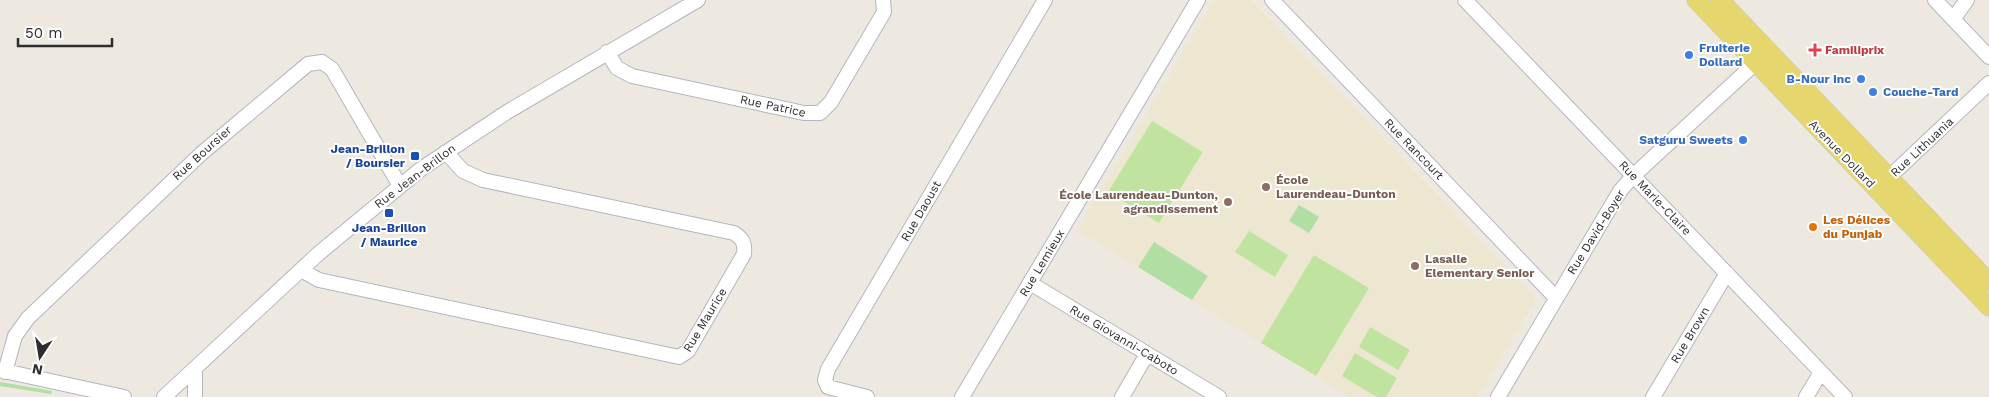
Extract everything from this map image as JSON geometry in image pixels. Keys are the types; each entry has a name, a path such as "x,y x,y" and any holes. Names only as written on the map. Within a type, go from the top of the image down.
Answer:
{"main road":[{"name":"Avenue Dollard","path":"1696,0 1762,57 1883,183 1989,282"},
{"name":"Avenue Dollard","path":"1720,0 1762,57"},
{"name":"Avenue Dollard","path":"1883,183 1989,307"}],"street":[{"name":"Rue Jean-Brillon","path":"164,397 301,270 400,186 446,152 507,112 606,52 698,0"},
{"name":"Rue Patrice","path":"606,52 617,68 632,76 804,113 820,113 831,102 884,12 883,0"},
{"name":"Rue Daoust","path":"867,397 828,387 825,380 828,369 1045,0"},
{"name":"Rue Lemieux","path":"962,397 1198,0"},
{"name":"Rue Rancourt","path":"1272,0 1556,298"},
{"name":"Rue Marie-Claire","path":"1465,0 1845,397"},
{"path":"1935,0 1989,57"},
{"path":"1953,19 1967,0"},
{"name":"Rue David-Boyer","path":"1498,397 1613,202 1633,176 1762,57"},
{"name":"Rue Boursier","path":"3,371 15,336 28,318 202,152 308,64 322,62 332,69 400,186"},
{"name":"Rue Lithuania","path":"1883,183 1989,83"},
{"name":"Rue Maurice","path":"301,270 319,280 679,357 688,351 744,254 745,245 742,238 734,234 483,180 463,171 446,152"},
{"name":"Rue Brown","path":"1653,397 1727,273"},
{"name":"Rue Giovanni-Caboto","path":"1030,283 1219,397"},
{"path":"1122,397 1147,354"},
{"path":"194,368 195,397"},
{"path":"3,371 124,397"},
{"path":"1806,397 1821,372"}],"shaded area":[{"name":"École Laurendeau-Dunton","path":"1214,0 1251,0 1534,296 1535,302 1478,397 1349,397 1077,230"}],"green space":[{"path":"1152,121 1203,152 1159,223 1108,192"},
{"path":"1299,205 1319,217 1309,233 1289,221"},
{"path":"1249,231 1288,255 1275,277 1235,252"},
{"path":"1154,242 1208,276 1192,300 1138,267"},
{"path":"1314,255 1369,288 1316,376 1261,343"},
{"path":"1370,327 1410,350 1398,370 1359,347"},
{"path":"1355,353 1397,378 1386,397 1377,397 1342,376"},
{"path":"0,382 52,391 51,394 0,386"}],"place":[{"name":"Familiprix","path":"1815,50"},
{"name":"Fruiterie Dollard","path":"1689,55"},
{"name":"B-Nour Inc","path":"1861,79"},
{"name":"Couche-Tard","path":"1873,92"},
{"name":"Satguru Sweets","path":"1743,140"},
{"name":"Jean-Brillon / Boursier","path":"415,156"},
{"name":"École Laurendeau-Dunton","path":"1266,187"},
{"name":"École Laurendeau-Dunton, agrandissement","path":"1228,202"},
{"name":"Jean-Brillon / Maurice","path":"389,213"},
{"name":"Les Délices du Punjab","path":"1813,227"},
{"name":"Lasalle Elementary Senior","path":"1415,266"}]}
